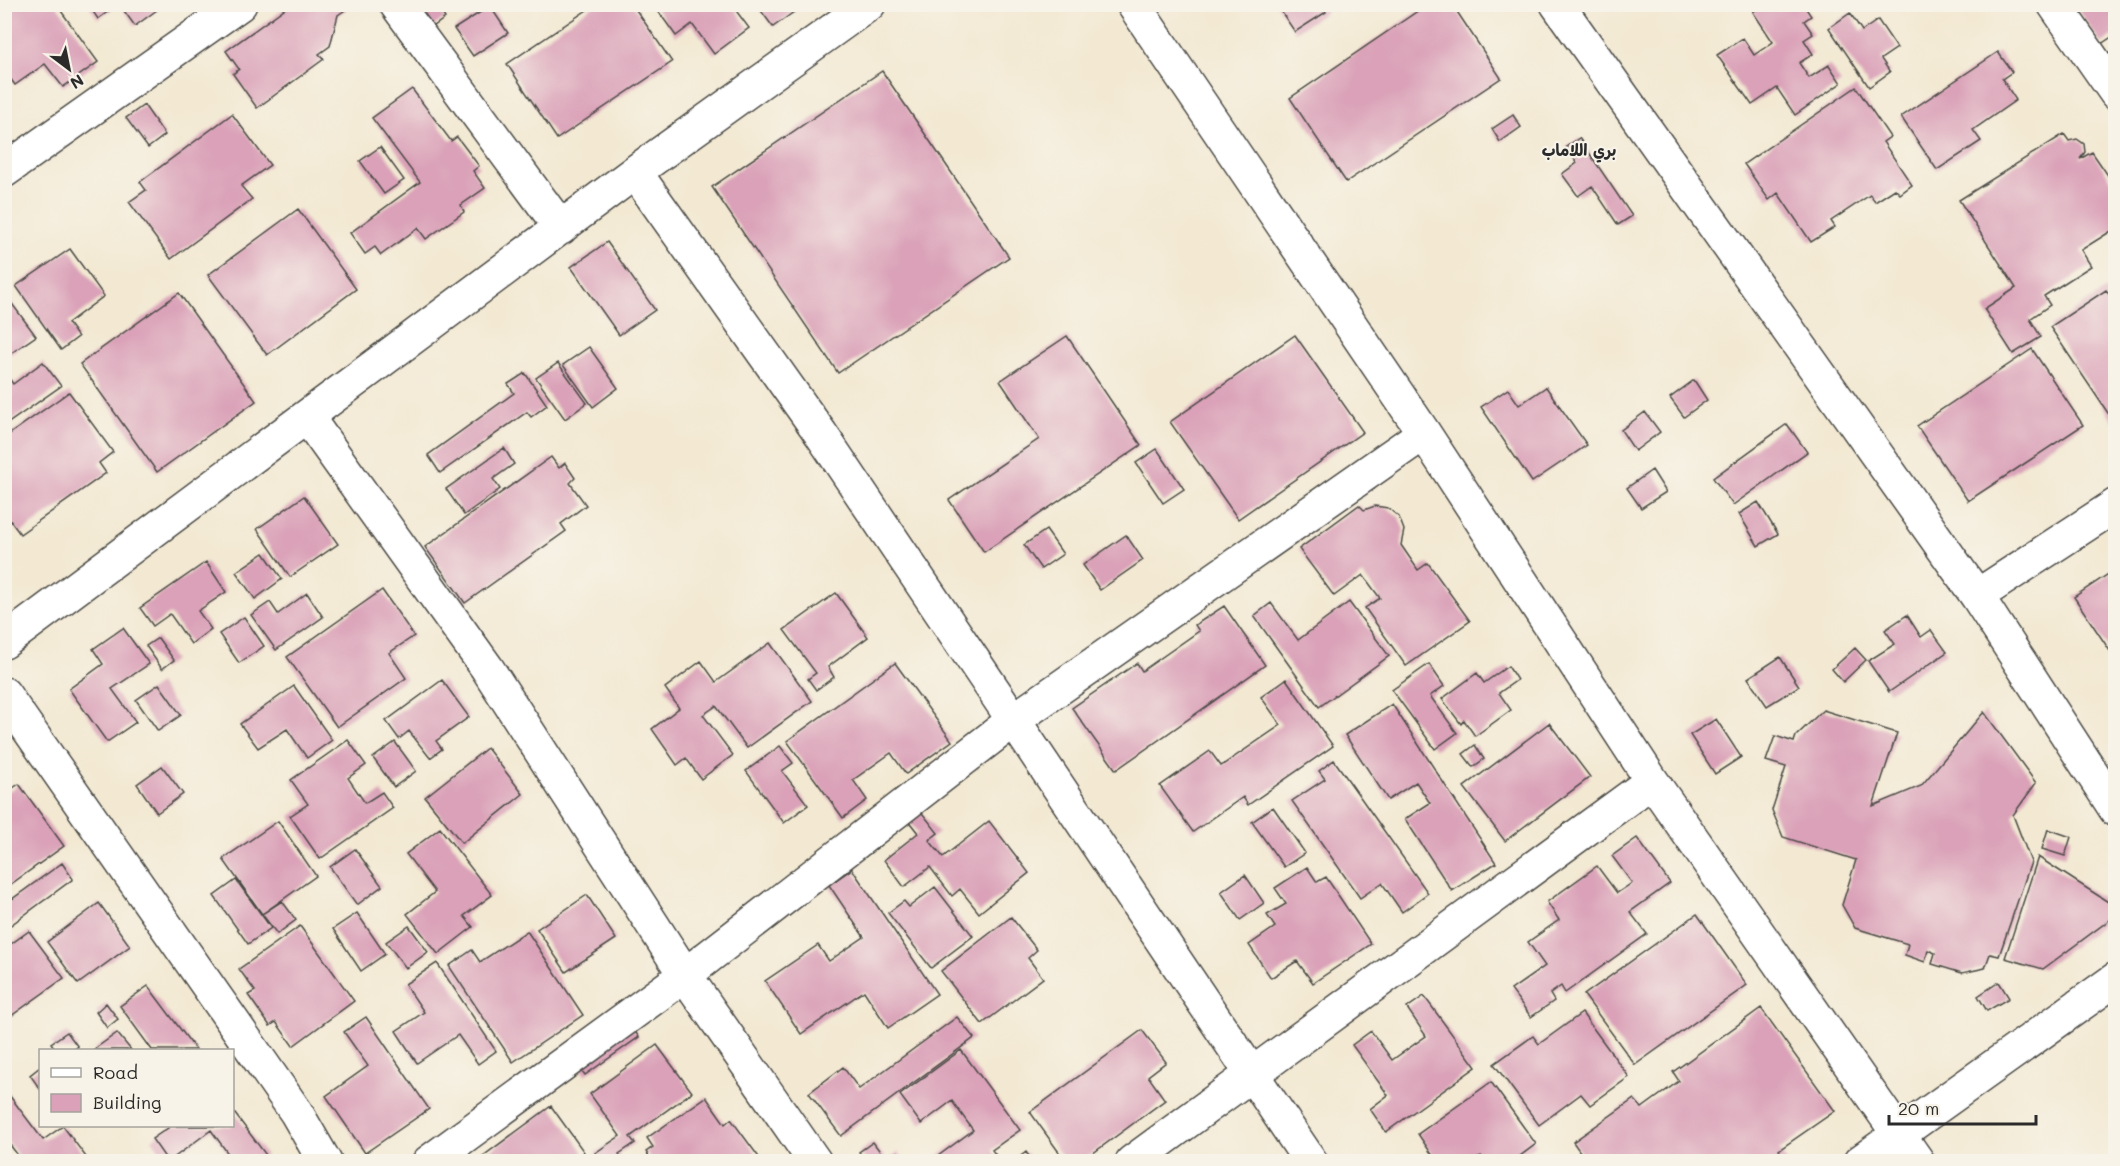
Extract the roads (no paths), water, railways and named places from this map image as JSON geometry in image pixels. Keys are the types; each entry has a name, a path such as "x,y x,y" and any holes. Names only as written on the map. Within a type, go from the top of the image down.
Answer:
{"street":[{"path":"4,171 240,4"},
{"path":"396,4 561,228"},
{"path":"4,642 635,172 869,4"},
{"path":"1133,4 1424,433 1652,781 1897,1135 1918,1161"},
{"path":"2054,4 2113,85"},
{"path":"1564,7 1977,596 2115,810"},
{"path":"635,172 821,434 1311,1161"},
{"path":"307,417 487,668 685,975 815,1161"},
{"path":"429,1161 685,975 1014,720 1424,433"},
{"path":"1977,596 2115,505"},
{"path":"4,694 296,1112 325,1161"},
{"path":"1132,1161 1252,1076 1652,781"},
{"path":"1860,1161 2115,978"}],"district":[{"name":"بري اللاماب","path":"1579,150"}]}
